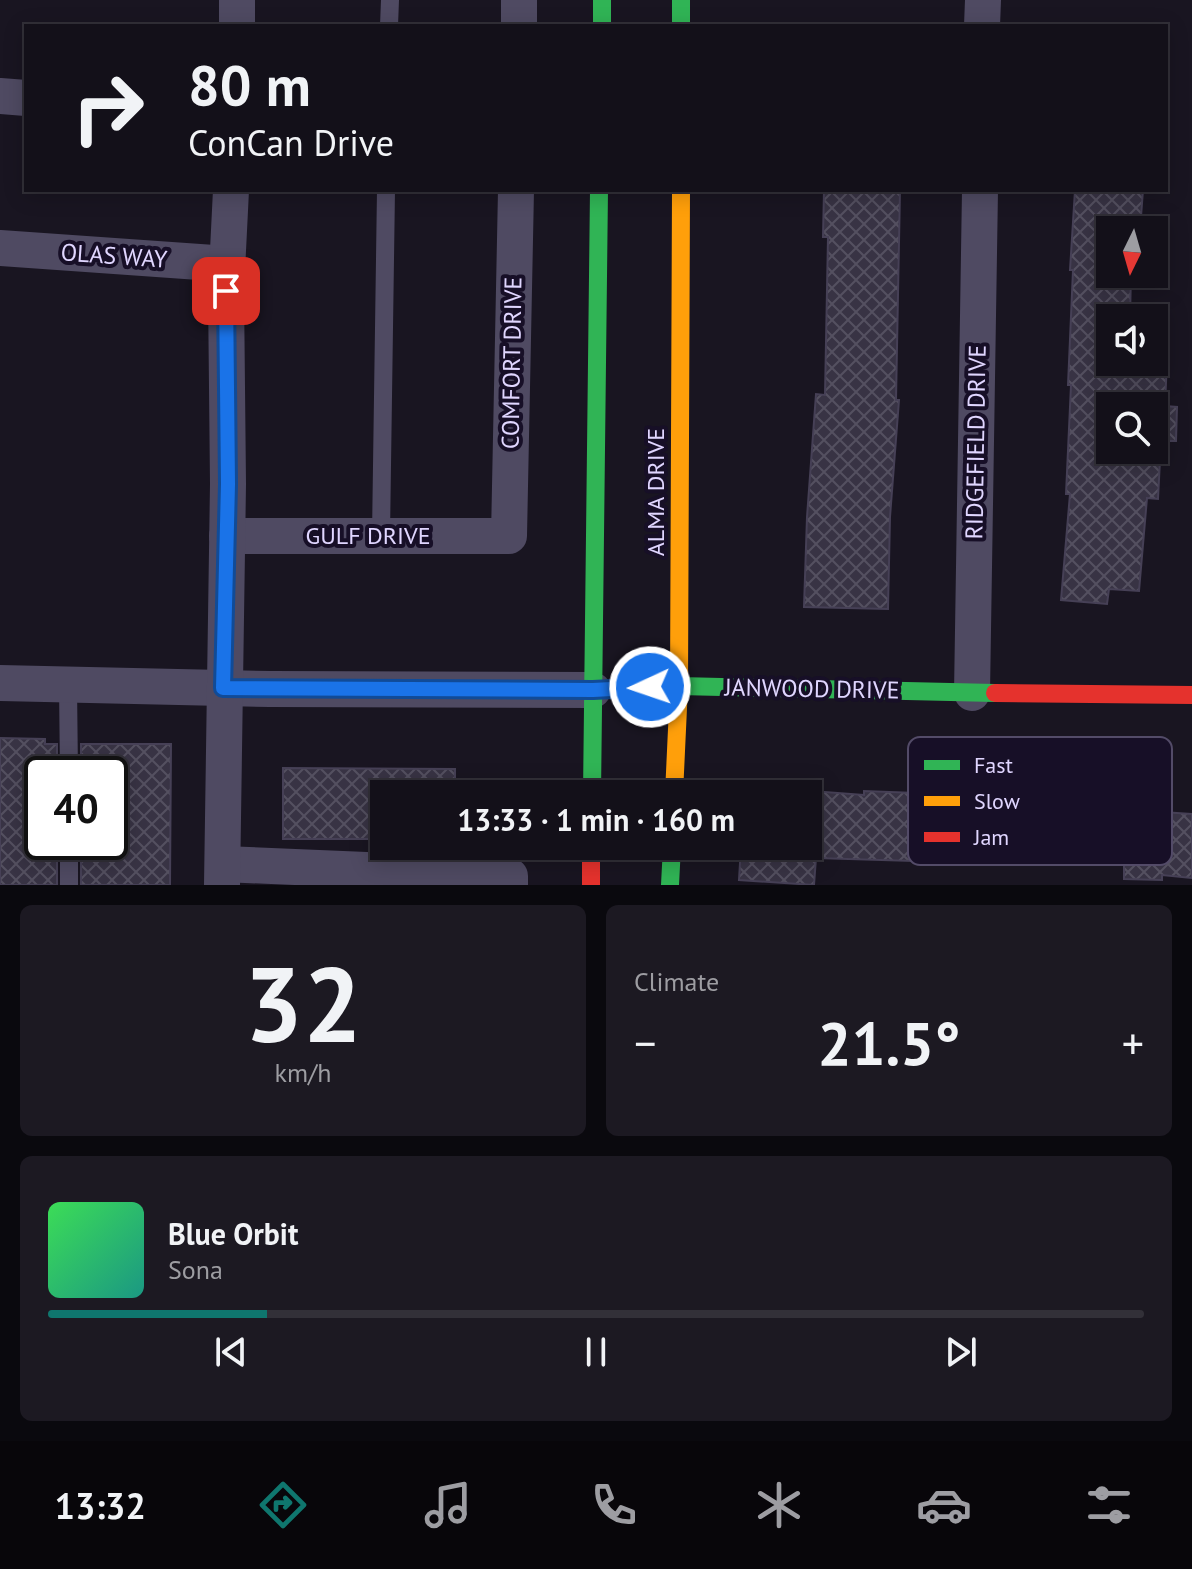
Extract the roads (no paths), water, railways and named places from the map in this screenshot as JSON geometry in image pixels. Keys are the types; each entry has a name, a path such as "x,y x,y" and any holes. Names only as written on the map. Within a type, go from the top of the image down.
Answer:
{"main road":[{"path":"602,0 602,24"},
{"path":"681,0 681,24"},
{"path":"592,780 599,192"},
{"name":"ALMA DRIVE","path":"675,780 679,686 681,192"},
{"name":"JANWOOD DRIVE","path":"593,690 679,686 1192,695"},
{"path":"591,860 591,885"},
{"path":"670,885 671,860"}],"street":[{"path":"237,0 237,24"},
{"path":"519,0 519,24"},
{"path":"982,24 983,0"},
{"path":"0,96 24,98"},
{"path":"231,192 223,875 510,881"},
{"name":"COMFORT DRIVE","path":"509,536 516,192"},
{"name":"RIDGEFIELD DRIVE","path":"972,693 980,192"},
{"name":"OLAS WAY","path":"0,248 228,264"},
{"name":"GULF DRIVE","path":"227,536 509,536"},
{"name":"JANWOOD DRIVE","path":"0,683 593,690"}],"lane":[{"path":"389,24 390,0"},
{"path":"381,535 386,192"},
{"path":"68,685 69,756"},
{"path":"69,860 69,885"}]}
